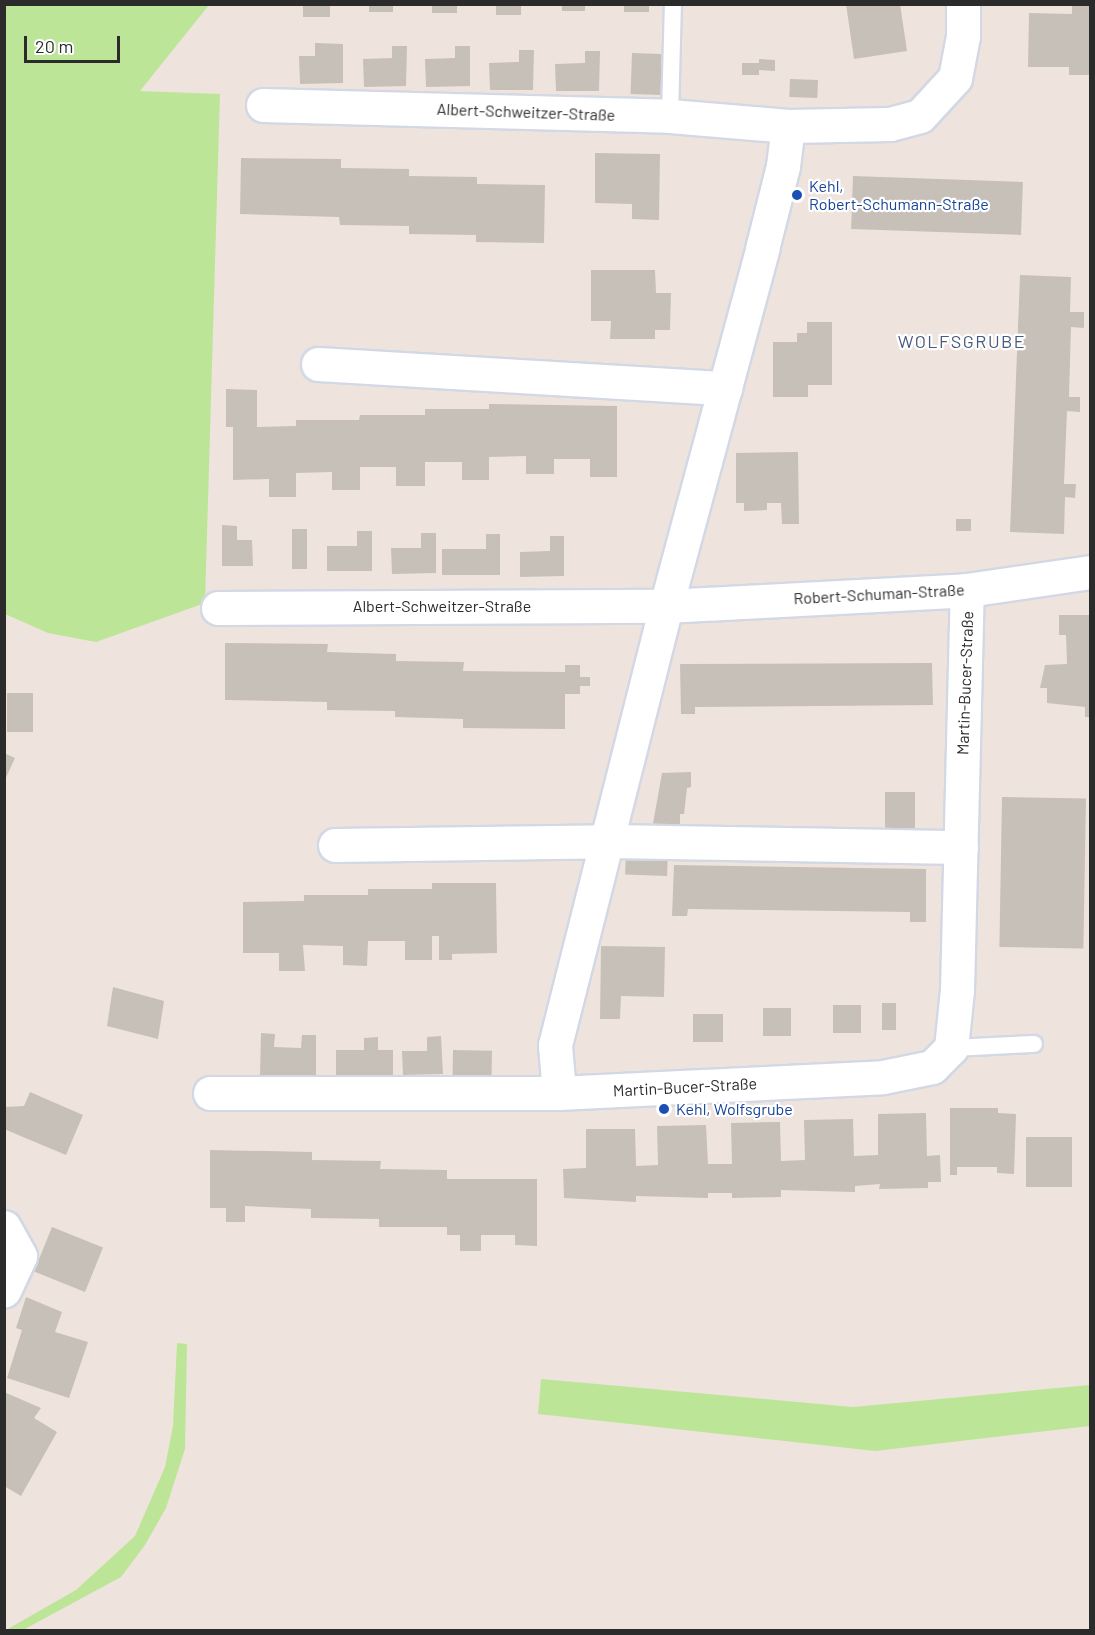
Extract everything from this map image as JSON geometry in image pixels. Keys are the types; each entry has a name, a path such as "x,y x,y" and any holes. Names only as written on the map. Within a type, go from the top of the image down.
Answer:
{"street":[{"name":"Albert-Schweitzer-Straße","path":"263,105 670,116 788,126 890,124 920,116 955,78 963,4"},
{"path":"559,1093 555,1046 610,841 666,606 781,174 788,126"},
{"path":"318,364 725,388"},
{"name":"Robert-Schuman-Straße","path":"666,606 967,590 1090,572"},
{"name":"Martin-Bucer-Straße","path":"210,1093 559,1093 883,1077 932,1067 951,1048 957,990 967,590"},
{"name":"Albert-Schweitzer-Straße","path":"218,608 666,606"},
{"path":"335,845 610,841 961,847"},
{"path":"4,1227 20,1256 4,1290"}],"lane":[{"path":"670,116 672,4"},
{"path":"951,1048 1034,1044"}],"green space":[{"path":"5,5 209,5 140,91 220,94 205,603 96,642 48,633 5,614"},
{"path":"177,1343 187,1344 185,1449 166,1508 145,1545 121,1577 23,1630 6,1630 76,1590 135,1536 165,1467 173,1426"},
{"path":"541,1379 853,1407 1090,1385 1090,1426 875,1451 538,1414"}],"building":[{"path":"303,4 330,4 330,17 303,17"},
{"path":"369,4 393,4 393,12 369,12"},
{"path":"432,4 457,4 457,13 432,13"},
{"path":"496,4 521,4 521,15 496,15"},
{"path":"562,4 585,4 585,11 562,11"},
{"path":"624,4 649,4 649,12 624,12"},
{"path":"846,4 900,4 907,51 854,59"},
{"path":"1072,5 1090,5 1090,75 1069,75 1069,67 1028,67 1029,13 1072,14"},
{"path":"315,43 343,44 343,83 300,84 299,56 315,56"},
{"path":"392,46 407,46 406,86 364,87 363,59 392,58"},
{"path":"455,46 470,46 470,86 426,87 425,59 455,58"},
{"path":"519,50 534,50 533,90 490,90 489,63 519,62"},
{"path":"585,51 600,51 599,91 556,91 555,64 585,63"},
{"path":"632,53 662,54 661,95 631,94"},
{"path":"759,59 775,60 775,71 759,70 759,75 742,75 742,63 759,63"},
{"path":"790,79 818,80 817,98 789,97"},
{"path":"595,153 660,154 659,220 632,219 632,204 595,203"},
{"path":"241,158 341,159 341,168 409,169 409,176 477,177 477,184 545,185 544,243 476,242 476,235 409,234 409,226 340,225 339,217 240,214"},
{"path":"853,176 1023,182 1021,235 851,229"},
{"path":"591,270 655,270 656,293 671,293 670,330 655,330 655,339 610,339 611,321 591,321"},
{"path":"1020,275 1071,277 1070,312 1084,312 1084,328 1071,327 1069,397 1080,397 1080,412 1067,411 1064,484 1076,484 1075,498 1065,497 1064,534 1010,532"},
{"path":"807,322 832,322 832,385 808,385 808,397 773,397 773,342 797,342 797,333 807,333"},
{"path":"226,389 257,390 257,427 296,426 296,420 359,420 360,415 425,415 425,409 489,409 489,404 617,406 617,477 590,477 590,459 554,459 554,474 526,474 526,456 489,457 489,480 462,480 462,462 425,462 425,486 396,486 396,467 360,467 360,490 332,490 332,472 296,473 296,497 269,497 269,479 233,480 233,427 226,427"},
{"path":"798,452 799,524 782,524 781,503 767,503 767,510 744,511 744,503 736,503 736,453"},
{"path":"956,519 971,519 971,531 956,531"},
{"path":"222,525 237,526 237,540 252,540 253,566 222,566"},
{"path":"292,529 307,529 307,569 292,569"},
{"path":"357,531 372,531 372,571 327,571 327,546 357,546"},
{"path":"421,533 436,533 436,573 392,574 391,548 421,548"},
{"path":"486,534 500,534 500,575 442,575 442,549 486,549"},
{"path":"550,536 564,536 564,576 520,577 520,552 550,551"},
{"path":"1059,615 1090,615 1090,717 1085,717 1085,707 1047,703 1047,688 1040,688 1045,665 1067,664 1066,635 1059,635"},
{"path":"225,643 328,644 327,652 396,654 396,661 464,662 463,671 565,672 565,665 580,665 580,677 590,677 590,686 580,686 580,694 565,694 565,729 463,728 463,719 395,717 395,711 327,710 327,702 225,700"},
{"path":"932,663 933,705 695,707 695,714 681,714 680,664"},
{"path":"7,693 33,693 33,732 7,732"},
{"path":"4,753 15,758 4,782"},
{"path":"691,772 691,787 687,788 684,814 680,814 680,829 652,829 662,773"},
{"path":"885,792 915,792 915,838 885,838"},
{"path":"1002,797 1086,798 1083,948 999,947"},
{"path":"626,849 668,850 667,876 625,875"},
{"path":"674,865 926,869 926,922 910,922 910,912 688,909 687,916 672,916"},
{"path":"432,883 496,883 497,953 452,954 452,960 439,960 439,936 432,936 432,960 405,960 405,941 368,941 367,966 343,965 343,946 303,945 305,971 279,971 279,953 243,953 243,902 304,901 304,895 368,895 368,889 432,889"},
{"path":"601,946 665,947 664,997 621,996 620,1019 600,1019"},
{"path":"113,987 164,1001 158,1039 107,1026"},
{"path":"882,1003 896,1003 896,1030 882,1030"},
{"path":"833,1005 861,1005 861,1033 833,1033"},
{"path":"763,1008 791,1008 791,1036 763,1036"},
{"path":"693,1014 723,1014 723,1042 693,1042"},
{"path":"261,1033 275,1034 274,1047 301,1048 302,1035 316,1035 316,1077 260,1076"},
{"path":"441,1036 443,1074 403,1075 402,1051 427,1051 427,1037"},
{"path":"378,1037 378,1050 393,1050 393,1075 336,1076 336,1050 364,1050 364,1038"},
{"path":"453,1050 492,1051 492,1076 453,1075"},
{"path":"30,1092 83,1115 66,1155 4,1129 4,1107 24,1106"},
{"path":"950,1108 998,1108 998,1113 1016,1114 1014,1174 997,1173 997,1167 957,1167 957,1175 950,1175"},
{"path":"926,1113 927,1156 940,1155 941,1182 928,1182 928,1188 879,1189 880,1184 855,1186 855,1192 781,1190 781,1197 732,1198 732,1193 708,1193 708,1198 636,1196 636,1202 564,1198 563,1169 586,1168 586,1129 635,1129 636,1166 658,1165 657,1126 706,1125 708,1164 732,1164 731,1123 780,1122 781,1161 805,1160 804,1120 853,1119 854,1156 878,1155 878,1114"},
{"path":"1026,1137 1072,1137 1072,1187 1026,1187"},
{"path":"210,1150 312,1152 312,1160 381,1161 380,1169 447,1170 447,1179 537,1179 537,1246 515,1245 515,1235 481,1235 481,1251 460,1251 460,1235 447,1235 447,1227 379,1227 379,1219 311,1218 311,1209 245,1206 245,1222 226,1222 226,1208 210,1208"},
{"path":"52,1227 103,1248 85,1292 34,1272"},
{"path":"26,1297 62,1312 55,1332 88,1342 69,1398 7,1378 22,1330 16,1328"},
{"path":"4,1392 41,1408 34,1418 57,1432 21,1496 4,1486"}],"place":[{"name":"Kehl, Robert-Schumann-Straße","path":"797,195"},
{"name":"Kehl, Wolfsgrube","path":"664,1109"}],"district":[{"name":"WOLFSGRUBE","path":"962,341"}]}
